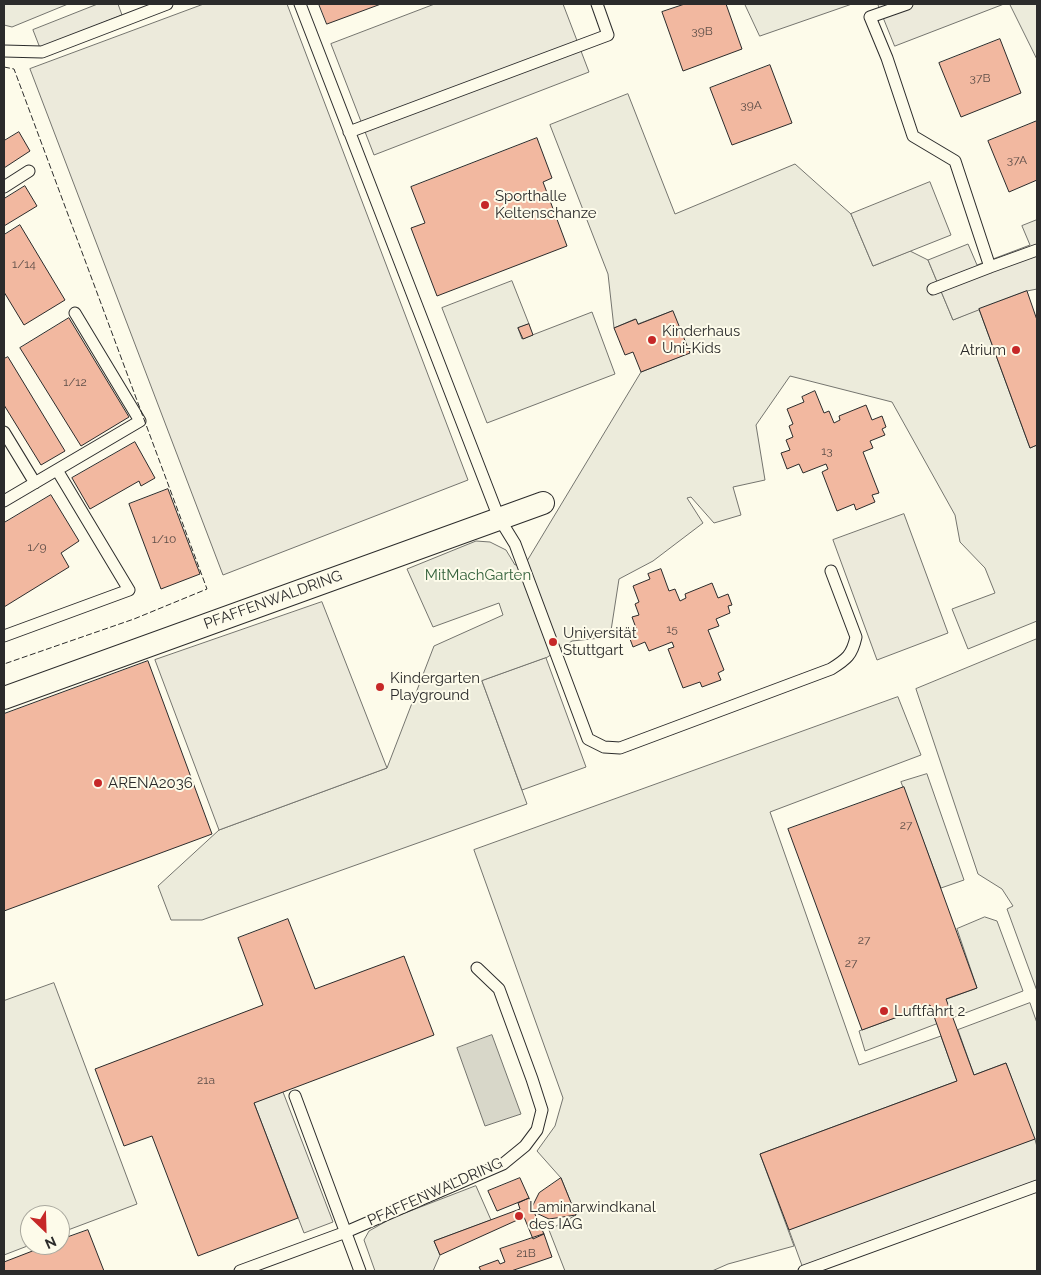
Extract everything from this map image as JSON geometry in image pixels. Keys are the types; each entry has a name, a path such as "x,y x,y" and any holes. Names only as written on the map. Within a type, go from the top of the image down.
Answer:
{"street":[{"name":"PFAFFENWALDRING","path":"4,698 543,503"}],"lane":[{"path":"4,51 42,52 167,4"},
{"path":"300,4 498,518 515,544 562,686 583,741 604,747 620,748 831,669 848,659 854,647 856,637 831,570"},
{"path":"349,132 608,35 597,4"},
{"path":"907,4 870,17 887,58 913,136 955,161 990,267"},
{"path":"4,187 29,172"},
{"path":"933,289 1037,250"},
{"path":"4,501 140,420 75,313"},
{"path":"4,432 34,483"},
{"path":"4,636 129,590 57,470"},
{"name":"PFAFFENWALDRING","path":"240,1271 346,1232 503,1164 525,1146 537,1130 542,1110 499,989 477,968"},
{"path":"295,1096 360,1271"},
{"path":"804,1271 1037,1186"}],"green space":[{"path":"4,4 68,4 12,27 4,25"},
{"path":"745,4 852,4 760,36"},
{"path":"1010,4 1037,4 1037,59"},
{"name":"MitMachGarten","path":"628,94 675,214 795,164 851,214 873,266 910,251 928,260 953,320 979,309 1030,448 1037,445 1037,621 968,649 952,609 995,593 985,568 960,542 955,515 892,402 790,376 756,425 765,480 733,487 741,515 714,523 691,497 687,498 703,523 653,561 619,579 610,637 572,641 546,658 482,681 527,804 202,920 171,920 158,886 219,830 387,768 434,646 503,615 499,603 433,627 407,569 476,541 490,542 506,550 515,565 527,561 641,372 689,353 672,311 638,324 635,319 614,328 608,274 550,125"},
{"path":"512,281 529,324 518,328 522,339 592,312 615,374 487,423 442,308"},
{"path":"1037,639 1037,991 1007,909 1013,906 1002,889 978,874 916,689"},
{"path":"898,697 921,755 770,812 859,1065 941,1036 957,1081 760,1154 794,1246 728,1264 712,1271 565,1271 549,1230 576,1215 561,1178 537,1151 555,1126 563,1098 474,850"},
{"path":"927,774 964,880 941,888 901,782"},
{"path":"985,917 997,921 1023,991 865,1051 859,1031 977,988 957,929"},
{"path":"54,983 137,1204 70,1229 70,1205 20,1205 20,1249 4,1255 4,1001"},
{"path":"1030,1003 1037,1023 1037,1147 1006,1063 974,1075 958,1030"},
{"path":"476,1186 491,1220 434,1241 440,1255 433,1271 375,1271 364,1240 369,1231 392,1218"}],"shaded area":[{"path":"98,4 118,4 122,15 40,48 33,30"},
{"path":"204,4 287,4 468,480 223,575 30,69"},
{"path":"435,4 563,4 589,72 374,155 331,44"},
{"path":"878,4 1004,4 895,46"},
{"path":"930,182 951,235 873,266 851,214"},
{"path":"1037,220 1037,289 1027,291 953,320 928,260 968,244 977,265 1030,245 1022,226"},
{"path":"904,514 948,633 877,660 833,540"},
{"path":"322,602 387,768 219,830 155,660"},
{"path":"546,658 586,767 522,790 482,681"},
{"path":"492,1035 521,1114 485,1126 457,1048"},
{"path":"283,1092 333,1222 304,1233 254,1103"},
{"path":"1035,1139 1037,1147 1037,1186 804,1271 789,1230"}],"building":[{"path":"319,4 381,4 327,24"},
{"path":"685,4 726,4 742,49 683,71 662,12"},
{"path":"1000,39 1021,93 961,117 939,63"},
{"path":"770,65 792,123 732,145 710,88"},
{"path":"1037,121 1037,180 1009,192 988,141"},
{"path":"19,132 30,151 4,168 4,141"},
{"name":"Sporthalle Keltenschanze","path":"537,138 552,178 543,182 567,246 437,296 411,228 425,223 411,187"},
{"path":"25,186 37,206 4,226 4,199"},
{"path":"20,225 65,300 24,325 4,292 4,235"},
{"name":"Atrium","path":"1027,291 1037,320 1037,445 1030,448 979,309"},
{"name":"Kinderhaus Uni-Kids","path":"673,311 690,353 641,372 633,352 625,355 614,328 636,319 638,324"},
{"path":"69,318 129,417 81,446 20,348"},
{"path":"529,324 533,335 523,339 518,328"},
{"path":"8,357 65,451 41,465 4,405 4,359"},
{"path":"815,391 824,413 829,411 834,423 840,420 839,416 866,405 872,420 882,416 886,427 882,429 885,435 870,441 873,448 863,452 879,493 872,495 875,502 856,510 854,504 837,511 822,472 828,469 826,464 803,473 799,464 787,469 781,453 790,450 786,440 793,437 789,426 793,424 787,409 804,402 802,397"},
{"path":"135,442 155,478 141,486 139,481 90,509 72,478"},
{"path":"168,489 200,574 161,589 129,504"},
{"path":"51,495 79,541 61,553 69,567 4,607 4,523"},
{"path":"661,569 669,591 675,589 680,601 686,598 685,594 712,583 718,598 728,594 732,605 728,606 730,613 716,619 719,626 708,630 724,670 718,673 721,680 702,687 700,682 683,688 668,649 674,647 672,642 649,651 645,642 633,647 627,631 636,628 632,617 639,615 635,604 639,602 633,586 650,579 648,574"},
{"name":"ARENA2036","path":"148,661 212,834 4,911 4,714"},
{"name":"Luftfahrt 2","path":"904,787 977,988 946,999 974,1075 1006,1063 1035,1139 789,1230 760,1154 957,1081 930,1005 862,1030 788,829"},
{"path":"288,919 315,989 404,956 434,1035 254,1103 298,1218 198,1256 152,1136 124,1146 95,1069 263,1005 238,938"},
{"path":"520,1178 529,1198 497,1211 488,1191"},
{"name":"Laminarwindkanal des IAG","path":"561,1178 576,1215 549,1219 534,1212 544,1234 533,1239 524,1217 440,1255 434,1241 520,1209 518,1203 529,1198 532,1207 539,1193"},
{"path":"88,1230 104,1271 4,1271 4,1262 22,1255 70,1255 70,1236"},
{"path":"544,1234 552,1257 511,1271 481,1271 479,1267 498,1260 500,1264 505,1262 500,1249"}],"fence":[{"path":"4,67 14,69 207,589 134,619 4,664"}],"place":[{"name":"Sporthalle Keltenschanze","path":"485,205"},
{"name":"Kinderhaus Uni-Kids","path":"652,340"},
{"name":"Atrium","path":"1016,350"},
{"name":"Universität Stuttgart","path":"553,642"},
{"name":"Kindergarten Playground","path":"380,687"},
{"name":"ARENA2036","path":"98,783"},
{"name":"Luftfahrt 2","path":"884,1011"},
{"name":"Laminarwindkanal des IAG","path":"519,1216"}]}
